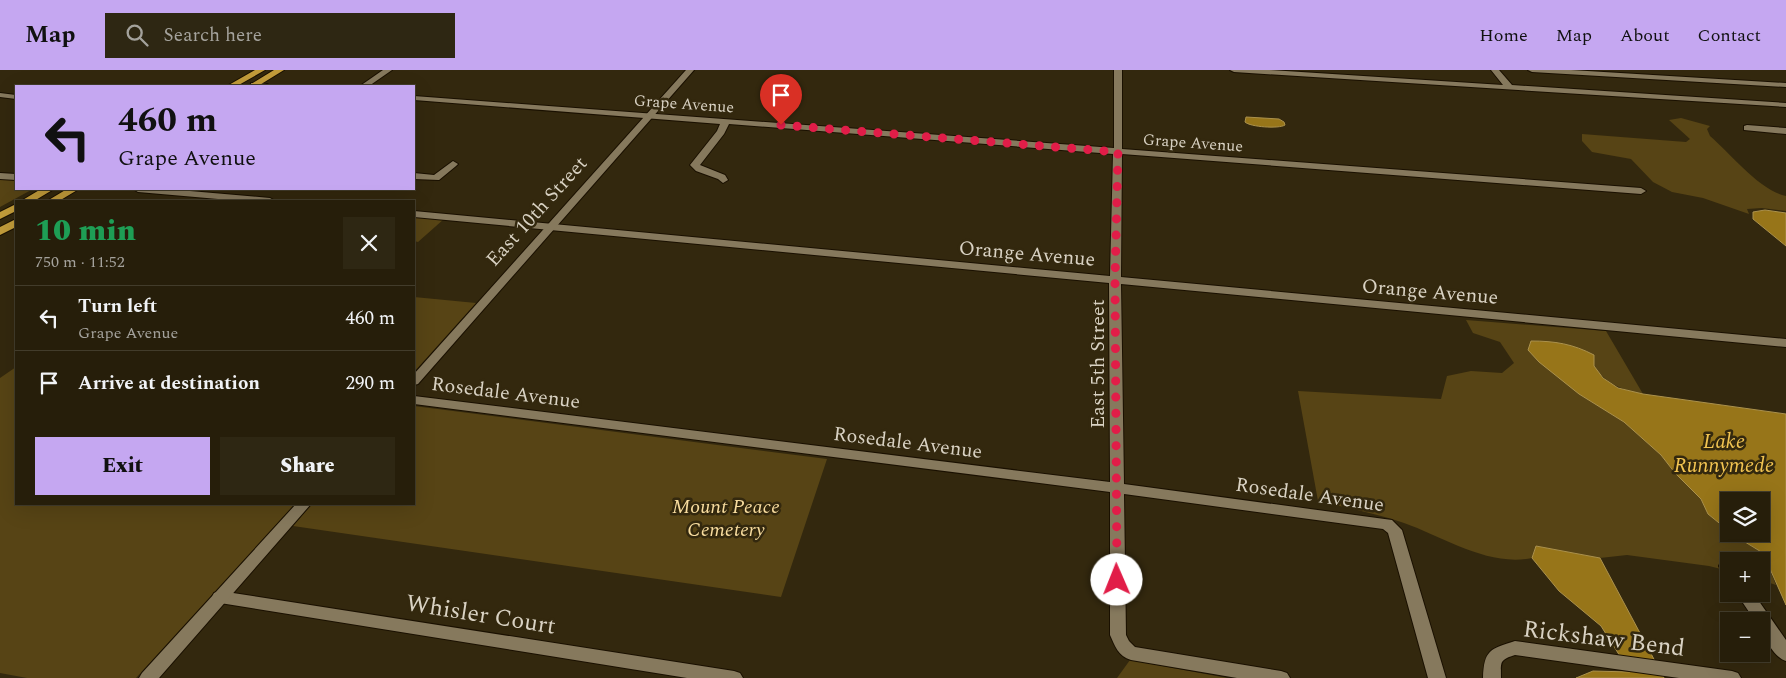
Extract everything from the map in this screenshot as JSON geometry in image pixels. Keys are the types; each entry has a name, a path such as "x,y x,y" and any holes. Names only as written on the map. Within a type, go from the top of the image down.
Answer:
{"highway":[{"path":"233,85 261,70"},
{"path":"253,85 257,77 269,70"},
{"path":"255,85 280,70"},
{"path":"28,200 46,190"},
{"path":"54,200 72,190"},
{"path":"0,216 15,208"},
{"path":"0,232 15,223"}],"street":[{"path":"366,85 388,70"},
{"name":"East 10th Street","path":"415,380 690,70"},
{"name":"East 5th Street","path":"1118,70 1115,280 1118,635 1123,646 1131,654 1281,678"},
{"path":"1234,70 1321,73 1510,88 1786,105"},
{"path":"1495,70 1510,88"},
{"path":"1532,70 1786,86"},
{"path":"1671,70 1706,100"},
{"path":"0,96 15,97"},
{"name":"Grape Avenue","path":"415,98 1640,191"},
{"path":"724,180 722,177 699,169 695,165 721,132 726,121"},
{"path":"1747,128 1786,131"},
{"path":"415,176 436,178 452,164"},
{"path":"0,176 15,177"},
{"path":"149,190 259,200"},
{"name":"Orange Avenue","path":"415,214 1786,342"},
{"name":"Rosedale Avenue","path":"415,400 1387,524 1395,530 1437,678"},
{"path":"148,678 303,505"},
{"name":"Whisler Court","path":"220,597 734,678"},
{"path":"1750,602 1786,654"},
{"name":"Rickshaw Bend","path":"1492,678 1492,661 1497,654 1515,648 1732,678"}],"green space":[{"path":"1681,118 1710,126 1707,129 1710,136 1746,170 1766,187 1786,196 1786,211 1762,208 1747,209 1749,214 1703,198 1672,192 1653,182 1631,159 1592,152 1582,141 1582,134 1686,142 1690,139 1669,120"},
{"path":"0,180 15,180 15,190 31,190 0,207"},
{"path":"415,216 444,219 418,242 415,241"},
{"path":"415,297 476,303 415,371"},
{"path":"1466,320 1606,331 1643,394 1615,385 1604,378 1593,366 1579,394 1624,422 1661,455 1675,473 1701,499 1708,514 1720,524 1720,542 1745,542 1761,552 1720,552 1720,569 1627,555 1600,558 1536,546 1532,558 1516,560 1483,555 1393,519 1318,501 1298,391 1441,399 1447,376 1471,371 1502,373 1514,363 1500,342 1473,333"},
{"path":"15,368 15,505 294,505 136,678 27,678 0,673 0,378"},
{"name":"Mount Peace Cemetery","path":"415,406 827,459 781,597 293,526 311,505 415,505"},
{"path":"1770,570 1776,585 1770,583"},
{"path":"1130,660 1227,678 1117,678"}],"water":[{"path":"1246,117 1279,119 1285,125 1271,127 1248,124 1245,122"},
{"path":"1765,210 1786,213 1786,246 1753,219 1753,212"},
{"name":"Lake Runnymede","path":"1531,341 1564,344 1579,348 1594,355 1594,366 1603,378 1618,388 1643,394 1786,414 1786,605 1770,569 1770,552 1761,552 1745,542 1770,542 1770,492 1720,492 1720,524 1708,514 1701,499 1675,473 1661,455 1624,422 1579,394 1539,362 1528,350"},
{"path":"1536,546 1600,558 1664,678 1576,678 1593,671 1630,672 1601,626 1559,591 1532,558"}],"route":[{"path":"781,125 1118,152 1115,280 1117,580"}]}
